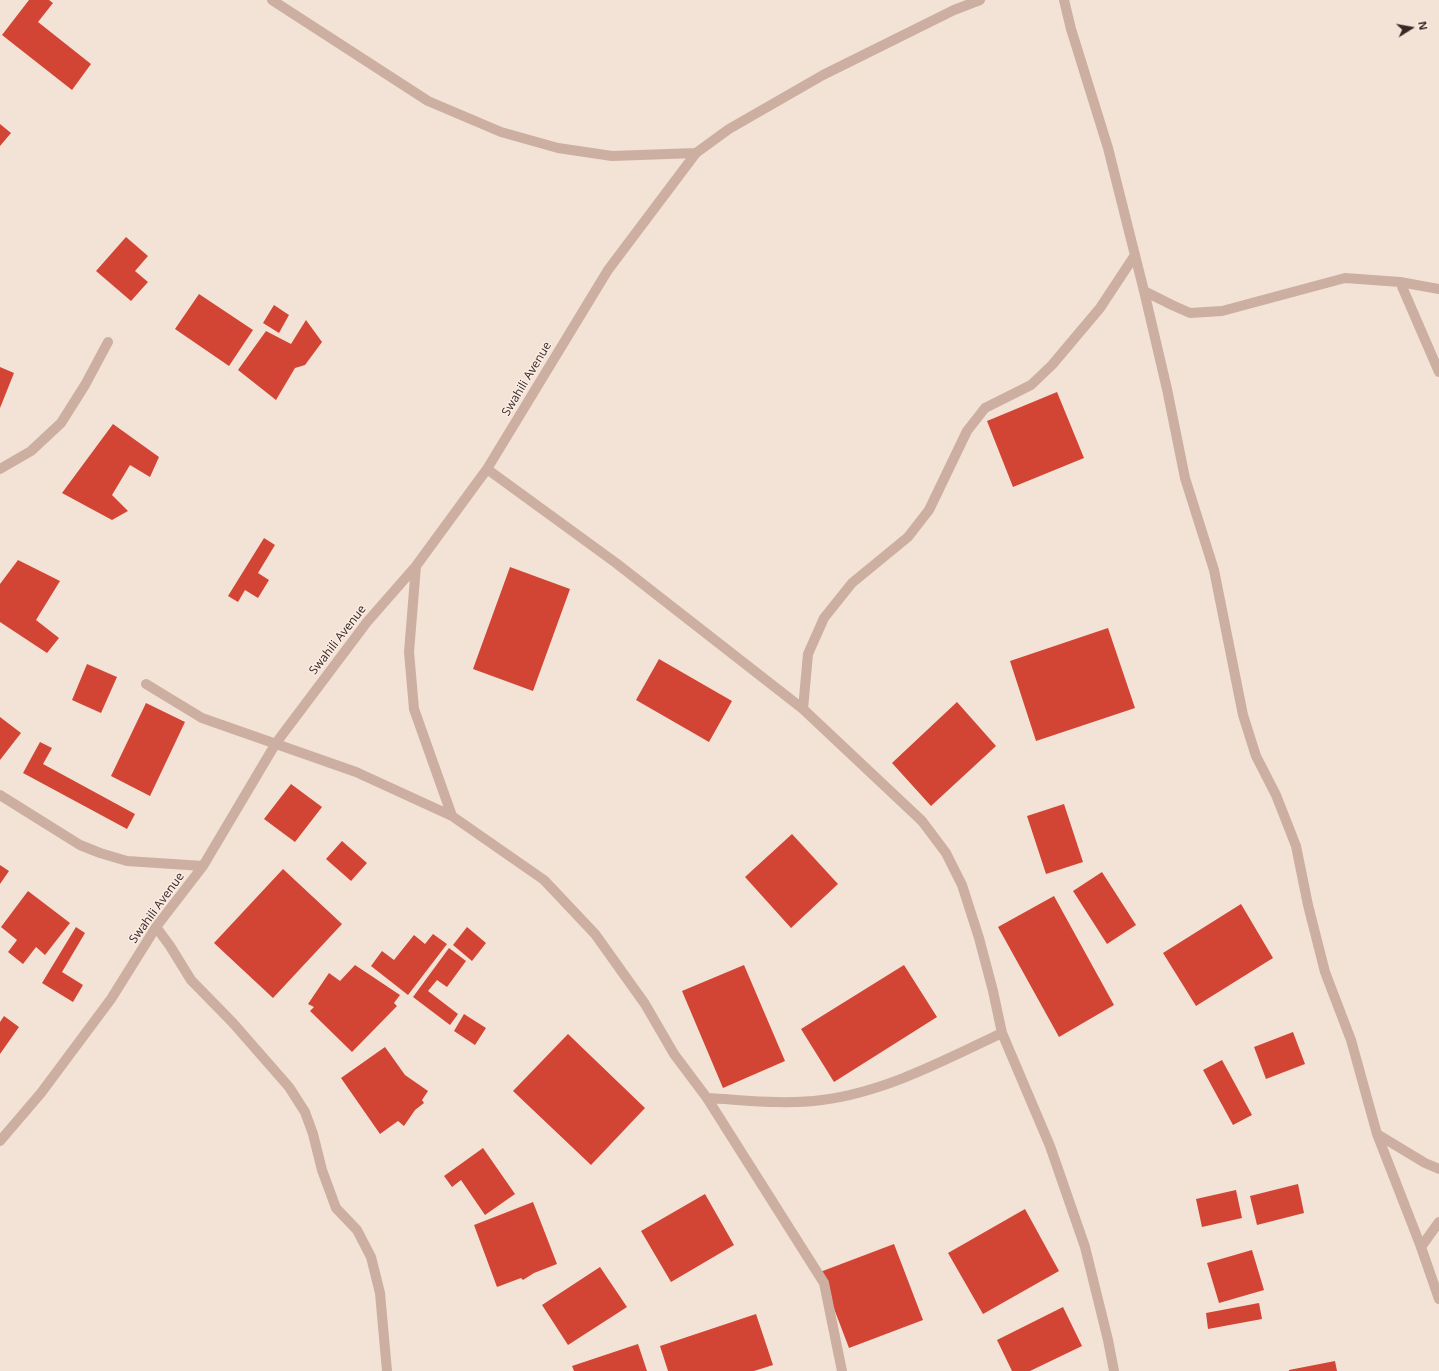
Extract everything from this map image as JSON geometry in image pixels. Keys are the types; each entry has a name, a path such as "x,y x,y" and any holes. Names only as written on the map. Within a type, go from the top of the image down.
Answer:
{"street":[{"path":"272,0 428,101 501,132 558,148 612,156 696,153"},
{"name":"Swahili Avenue","path":"0,1142 41,1093 111,999 156,927 203,866 276,743 368,622 416,566 488,469 608,270 696,153 729,129 823,75 954,10 980,0"},
{"path":"1064,0 1070,29 1108,148 1167,389 1185,478 1214,570 1243,715 1256,756 1276,796 1296,846 1308,905 1325,972 1351,1040 1377,1134 1421,1247 1439,1299"},
{"path":"803,709 808,654 824,618 852,583 908,537 929,510 967,431 985,408 1031,385 1052,365 1100,308 1134,256"},
{"path":"1144,291 1190,313 1222,311 1345,278 1400,282 1439,289"},
{"path":"1400,282 1439,372"},
{"path":"0,469 31,451 61,423 81,391 108,342"},
{"path":"488,469 616,563 803,709 922,821 946,853 962,886 979,938 1002,1033 1050,1146 1085,1247 1108,1340 1114,1371"},
{"path":"416,566 409,652 414,710 452,816"},
{"path":"146,684 202,718 356,772 452,816 544,880 595,934 645,1004 674,1054 707,1098 824,1283 842,1371"},
{"path":"0,795 80,845 100,853 127,861 203,866"},
{"path":"156,927 170,946 191,980 233,1023 289,1087 304,1112 313,1134 322,1170 336,1208 358,1230 371,1257 380,1293 387,1371"},
{"path":"707,1098 776,1102 823,1100 874,1089 936,1064 1002,1033"},
{"path":"1377,1134 1425,1163 1439,1169"},
{"path":"1421,1247 1439,1222"}],"building":[{"path":"29,0 49,0 53,3 38,22 91,64 72,90 2,35"},
{"path":"0,124 11,133 0,146"},
{"path":"126,237 148,256 135,271 148,282 131,301 96,271"},
{"path":"199,294 253,330 229,366 175,329"},
{"path":"274,305 289,315 279,333 263,323"},
{"path":"306,320 322,342 305,365 295,368 276,400 238,370 266,331 291,344"},
{"path":"0,367 14,373 0,408"},
{"path":"1057,392 1084,458 1013,487 987,421"},
{"path":"113,424 159,457 150,477 130,465 112,495 128,511 112,520 62,493"},
{"path":"264,538 275,545 258,573 269,580 258,598 245,590 238,602 228,596"},
{"path":"18,560 60,581 36,620 59,638 47,653 0,622 0,584"},
{"path":"510,567 570,589 533,691 473,669"},
{"path":"1108,628 1135,708 1036,741 1010,661"},
{"path":"659,659 732,701 709,742 636,700"},
{"path":"87,664 117,677 101,713 72,700"},
{"path":"957,702 996,746 931,806 892,763"},
{"path":"146,703 185,722 150,796 111,776"},
{"path":"0,717 21,733 0,760"},
{"path":"40,742 52,748 43,764 135,814 127,829 23,773"},
{"path":"291,784 322,807 295,842 264,819"},
{"path":"1064,804 1083,862 1046,874 1027,816"},
{"path":"792,834 838,884 791,928 745,877"},
{"path":"342,841 367,863 351,881 326,859"},
{"path":"0,865 9,871 0,884"},
{"path":"283,869 342,924 273,998 214,943"},
{"path":"1102,872 1136,925 1107,944 1073,891"},
{"path":"28,891 70,923 45,955 36,947 23,964 8,952 17,940 1,927"},
{"path":"1054,896 1114,1005 1059,1037 998,927"},
{"path":"1241,904 1273,958 1196,1006 1163,953"},
{"path":"76,927 85,933 62,972 83,985 73,1002 42,983"},
{"path":"467,927 486,943 472,961 453,945"},
{"path":"433,934 447,944 408,995 371,966 382,951 394,960 414,935 425,944"},
{"path":"449,948 466,961 447,987 437,980 428,991 458,1014 450,1025 413,997"},
{"path":"355,965 400,995 394,1003 397,1006 352,1052 310,1011 314,1007 308,1004 329,973 340,981"},
{"path":"744,965 785,1061 723,1088 682,991"},
{"path":"904,965 937,1017 834,1082 801,1029"},
{"path":"464,1014 486,1028 475,1045 454,1031"},
{"path":"4,1016 19,1027 0,1054 0,1022"},
{"path":"1293,1032 1305,1064 1266,1079 1254,1047"},
{"path":"568,1034 645,1108 591,1165 513,1091"},
{"path":"385,1047 405,1075 428,1091 422,1100 424,1103 415,1110 404,1126 398,1121 380,1134 341,1078"},
{"path":"1222,1060 1252,1115 1233,1125 1203,1070"},
{"path":"483,1148 515,1194 485,1215 461,1180 452,1187 444,1176"},
{"path":"1298,1184 1304,1213 1257,1225 1250,1196"},
{"path":"1236,1190 1242,1218 1202,1227 1196,1199"},
{"path":"705,1194 734,1245 671,1282 641,1231"},
{"path":"533,1202 557,1264 534,1273 523,1280 521,1278 497,1287 474,1225"},
{"path":"1025,1209 1059,1271 983,1314 948,1253"},
{"path":"894,1244 923,1320 849,1348 820,1272"},
{"path":"1252,1250 1264,1290 1219,1303 1207,1263"},
{"path":"600,1267 627,1307 568,1345 542,1305"},
{"path":"1259,1303 1262,1319 1208,1329 1206,1313"},
{"path":"1063,1307 1082,1346 1030,1371 1012,1371 997,1340"},
{"path":"756,1314 773,1365 754,1371 668,1371 660,1346"},
{"path":"638,1344 647,1371 574,1371 572,1366"},
{"path":"1335,1361 1337,1371 1289,1371 1289,1370"}]}
